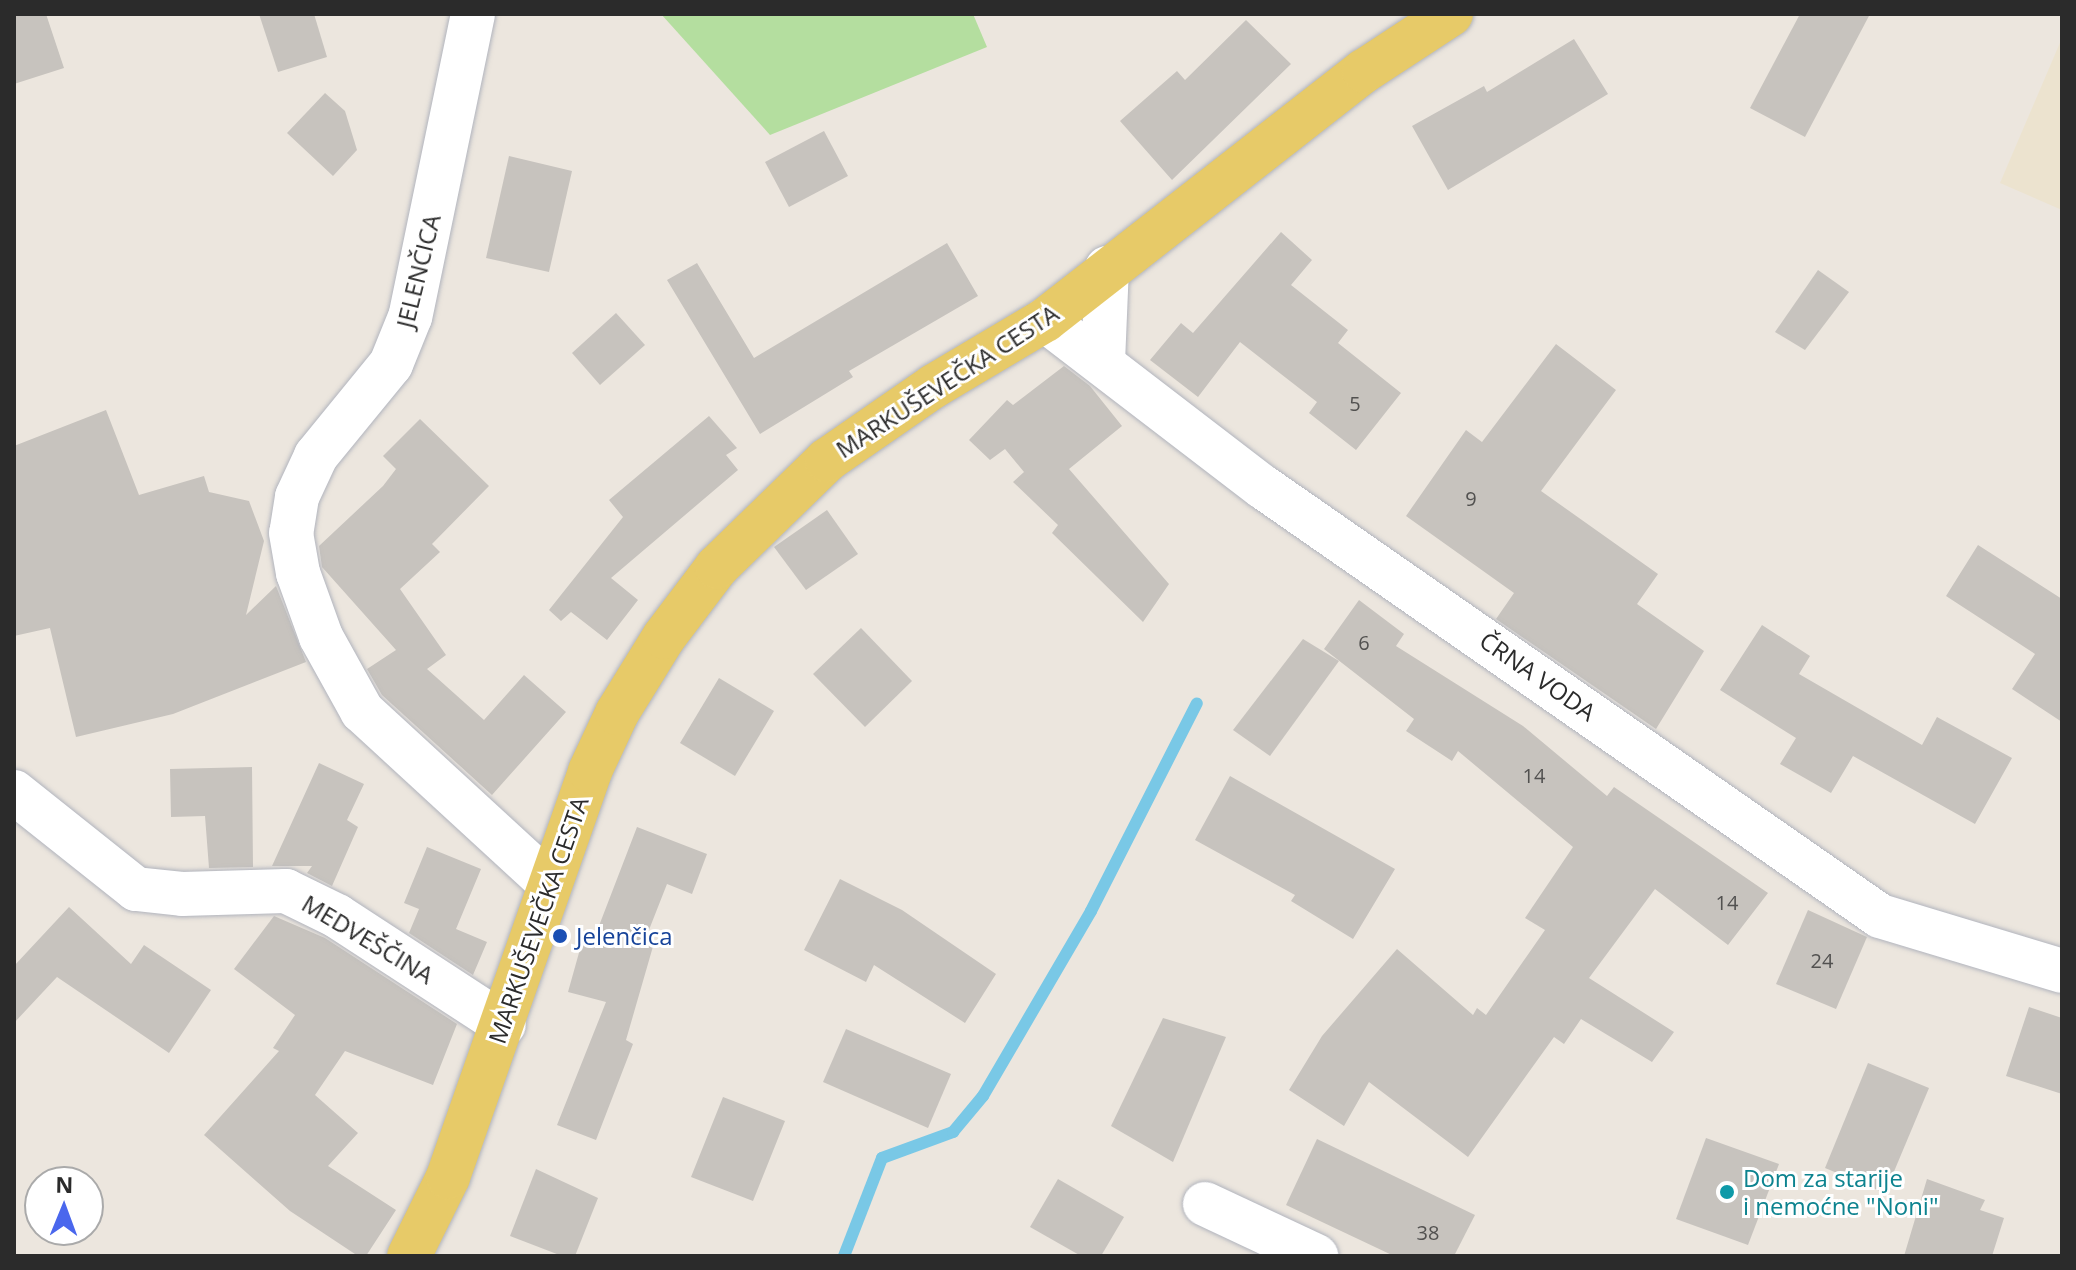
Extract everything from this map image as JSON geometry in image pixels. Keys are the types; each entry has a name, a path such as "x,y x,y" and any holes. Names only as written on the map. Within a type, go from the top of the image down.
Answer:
{"main road":[{"name":"MARKUŠEVEČKA CESTA","path":"409,1256 448,1177 504,1025 548,882 617,713 664,637 717,567 827,460 934,386 1045,320 1107,268 1364,71 1451,14"}],"street":[{"name":"JELENČICA","path":"473,14 410,317 391,364 316,456 297,497 291,533 298,573 321,637 362,711 548,882"},
{"path":"1103,362 1107,268"},
{"name":"ČRNA VODA","path":"1045,320 1263,487 1880,916 2062,971"},
{"name":"MEDVEŠČINA","path":"14,792 136,889 182,894 286,891 337,916 504,1025"},
{"path":"1205,1204 1316,1256"}],"shaded area":[{"path":"2062,38 2062,210 2000,183"}],"green space":[{"path":"661,14 973,14 987,47 770,135"}],"building":[{"path":"14,14 46,14 64,68 14,84"},
{"path":"259,14 314,14 327,57 278,72"},
{"path":"1800,14 1870,14 1805,137 1750,108"},
{"path":"1246,20 1291,64 1172,180 1120,121 1177,71 1185,80"},
{"path":"1574,39 1608,94 1448,190 1412,126 1484,86 1487,92"},
{"path":"325,93 345,111 357,150 333,176 287,133"},
{"path":"824,131 848,176 789,207 765,162"},
{"path":"509,156 572,171 549,272 486,258"},
{"path":"1281,232 1312,260 1291,285 1348,330 1338,343 1401,393 1356,450 1309,413 1317,402 1240,342 1198,397 1150,360 1181,323 1193,333"},
{"path":"947,243 978,296 849,371 853,377 760,434 667,280 697,263 754,358"},
{"path":"1818,270 1849,292 1805,350 1775,332"},
{"path":"616,313 645,345 600,385 572,353"},
{"path":"1556,344 1616,390 1541,491 1658,574 1637,604 1704,651 1656,729 1496,619 1514,593 1406,516 1466,430 1482,442"},
{"path":"1064,366 1090,386 1122,426 1069,469 1169,584 1143,622 1052,533 1058,525 1013,482 1024,472 1005,449 990,460 969,440 1007,400 1013,405"},
{"path":"106,410 139,495 204,476 209,492 249,501 264,541 246,615 276,586 306,662 173,714 76,737 50,628 14,636 14,446"},
{"path":"709,416 737,448 726,455 738,470 611,578 638,600 607,640 571,612 561,621 549,610 623,517 609,500"},
{"path":"420,419 489,486 432,544 440,552 400,589 446,655 427,669 484,720 524,675 566,712 492,795 382,695 367,669 396,650 322,567 319,546 383,486 396,469 383,456"},
{"path":"827,510 858,554 806,590 774,547"},
{"path":"1978,545 2062,599 2062,722 2012,689 2035,654 1946,596"},
{"path":"1359,600 1404,634 1396,646 1523,726 1607,796 1614,787 1768,893 1728,945 1655,889 1589,978 1674,1032 1652,1062 1581,1019 1564,1044 1554,1037 1468,1157 1369,1082 1344,1126 1289,1090 1322,1036 1397,949 1473,1015 1477,1008 1486,1015 1545,930 1525,918 1573,847 1458,751 1452,761 1406,731 1414,719 1324,649"},
{"path":"1762,625 1810,656 1799,674 1922,745 1937,717 2012,758 1975,824 1853,756 1831,793 1780,764 1796,738 1720,690"},
{"path":"861,628 912,681 865,727 813,674"},
{"path":"1303,639 1339,661 1270,756 1233,730"},
{"path":"719,678 774,711 735,776 680,743"},
{"path":"319,763 364,784 347,820 358,827 332,886 307,873 312,866 272,866"},
{"path":"252,767 253,867 209,868 205,816 171,817 170,769"},
{"path":"1230,776 1395,869 1353,939 1291,901 1295,895 1195,840"},
{"path":"637,827 707,854 692,894 667,884 645,940 654,943 626,1040 633,1044 596,1140 557,1125 606,1002 568,992 582,942 592,944"},
{"path":"427,847 481,869 456,929 487,942 473,975 409,933 419,909 404,903"},
{"path":"840,879 902,910 996,974 965,1023 874,965 866,982 804,950"},
{"path":"69,907 131,964 144,945 211,990 169,1053 57,977 14,1023 14,966"},
{"path":"1808,910 1867,937 1836,1009 1776,984"},
{"path":"274,916 325,938 457,1024 433,1085 345,1051 315,1095 358,1133 328,1166 396,1210 366,1256 358,1256 290,1211 204,1135 279,1051 273,1048 295,1015 234,969"},
{"path":"2029,1007 2062,1018 2062,1094 2006,1076"},
{"path":"1163,1018 1226,1037 1173,1162 1111,1126"},
{"path":"846,1029 951,1074 928,1128 823,1082"},
{"path":"1868,1063 1929,1088 1885,1193 1825,1168"},
{"path":"723,1097 785,1121 753,1201 691,1177"},
{"name":"Dom za starije i nemoćne \"Noni\"","path":"1706,1138 1779,1164 1748,1245 1676,1219"},
{"path":"1317,1139 1475,1215 1454,1256 1394,1256 1286,1205"},
{"path":"536,1169 598,1198 575,1256 562,1256 510,1236"},
{"path":"1058,1179 1124,1217 1101,1256 1081,1256 1030,1227"},
{"path":"1927,1179 1985,1200 1980,1210 2004,1218 1992,1256 1904,1256"}],"waterway":[{"path":"844,1256 882,1158 953,1132 983,1096 1091,911 1197,703"}],"place":[{"name":"Jelenčica","path":"560,936"},
{"name":"Dom za starije i nemoćne \"Noni\"","path":"1727,1192"}]}
